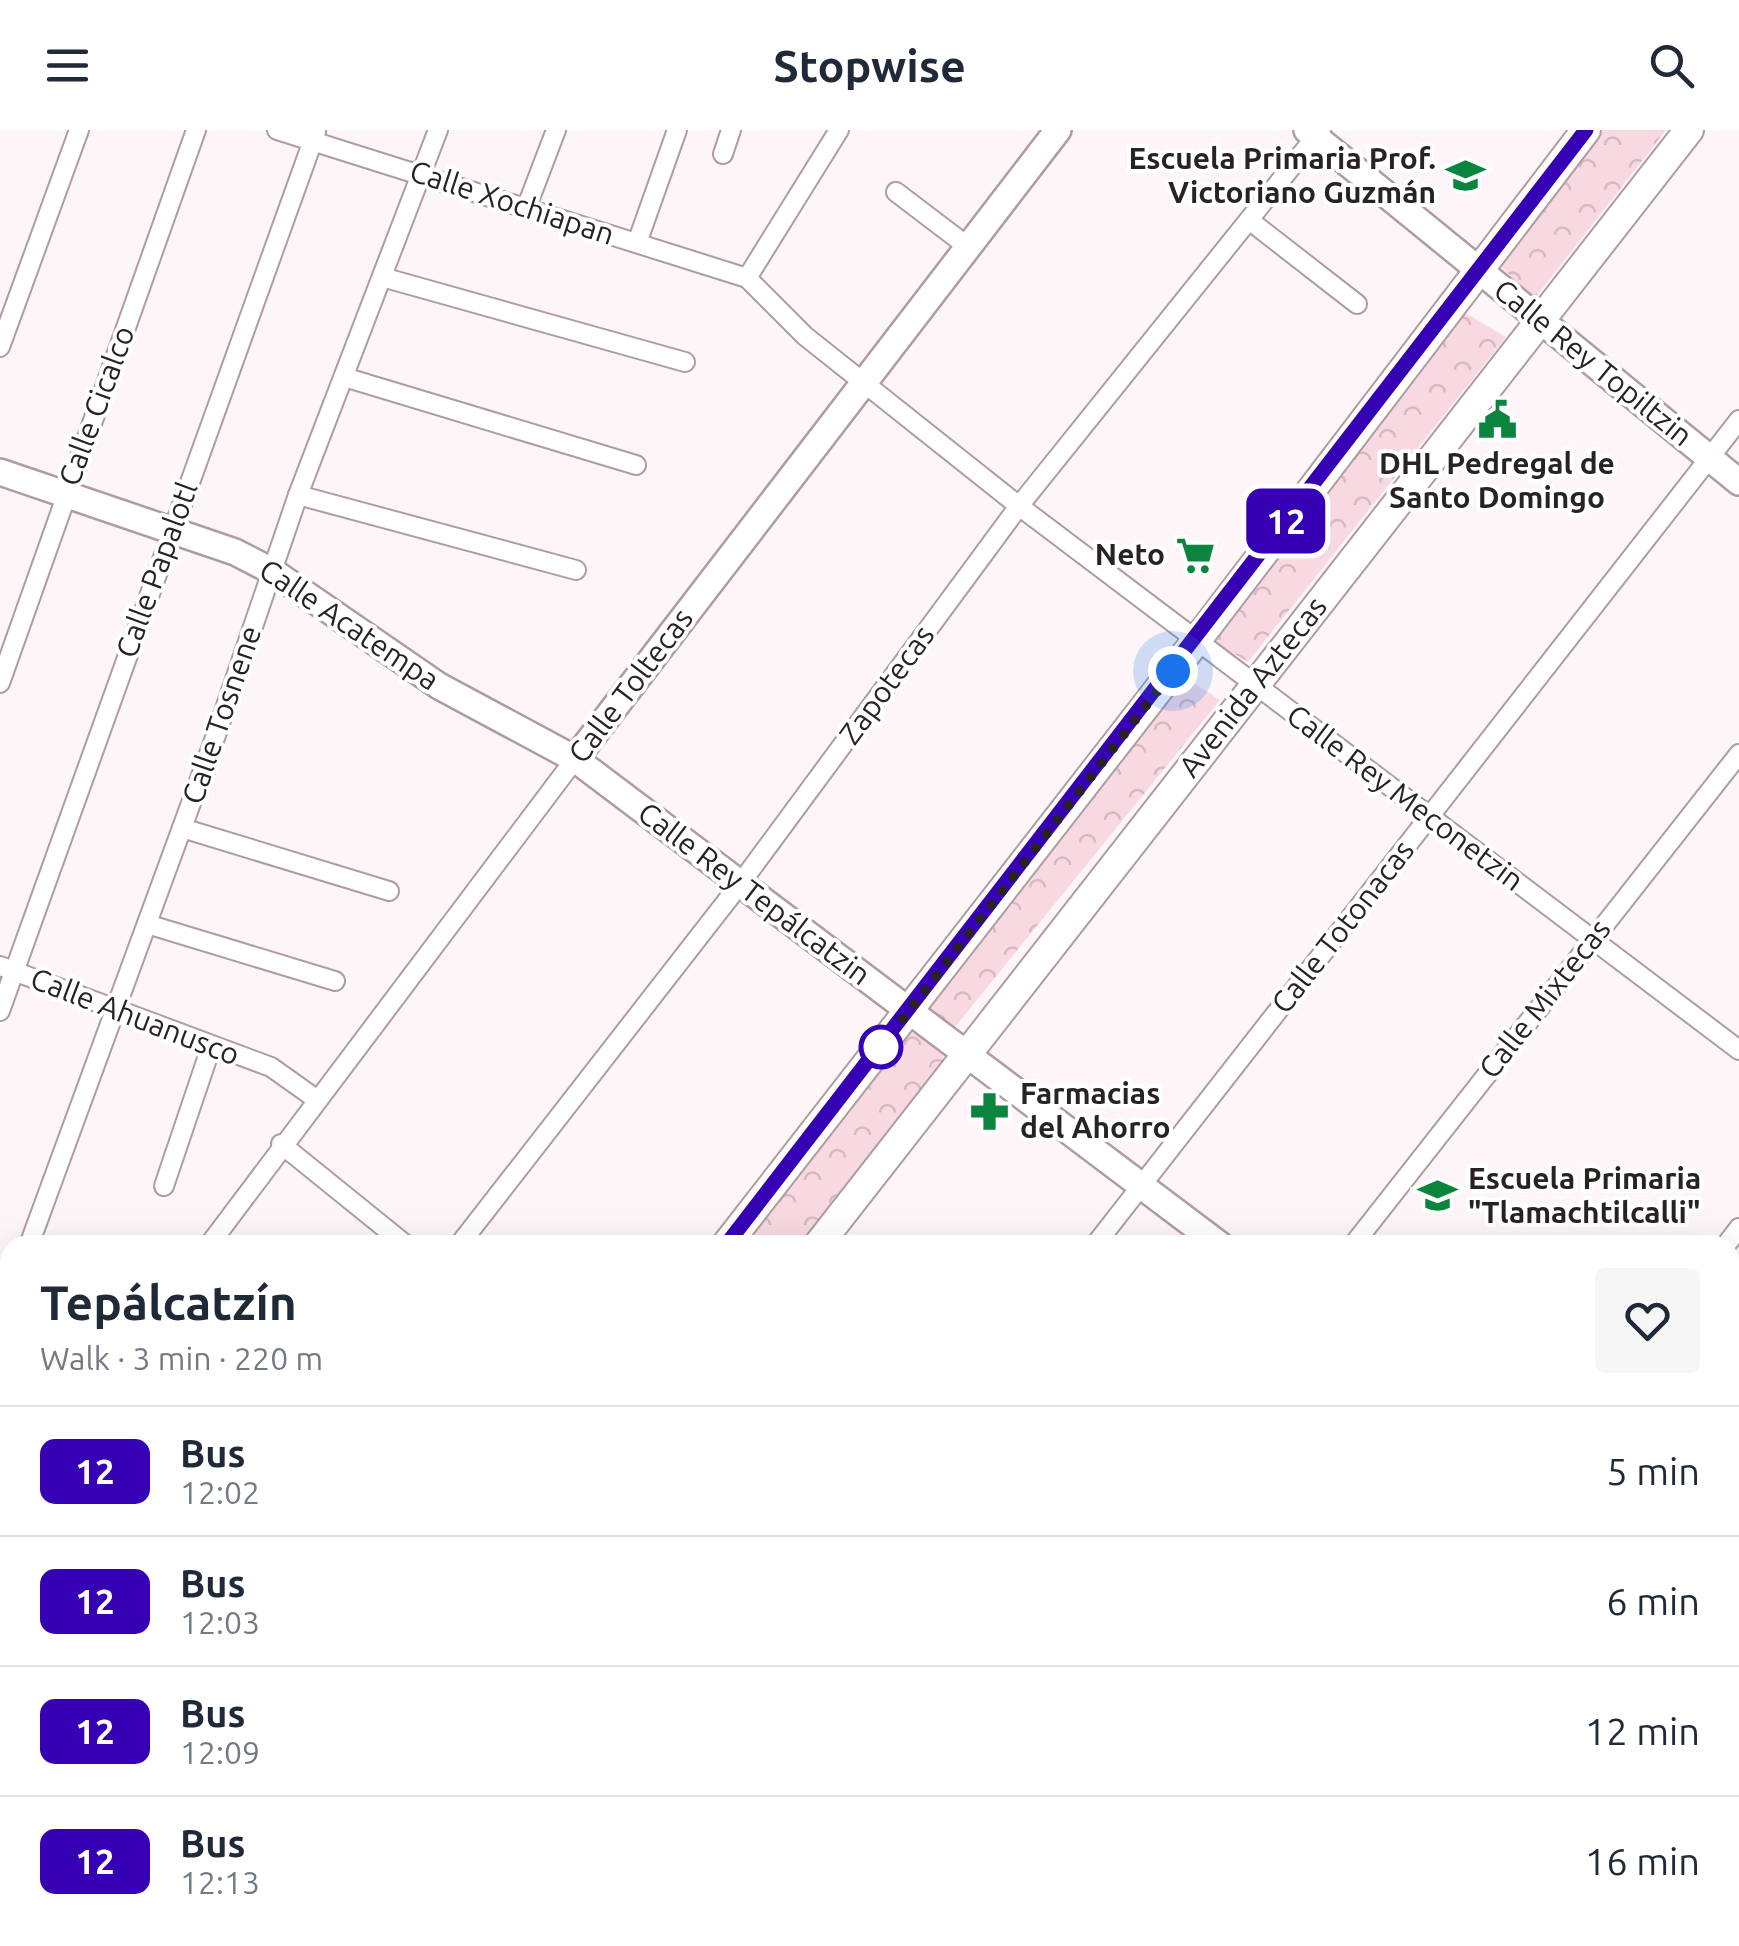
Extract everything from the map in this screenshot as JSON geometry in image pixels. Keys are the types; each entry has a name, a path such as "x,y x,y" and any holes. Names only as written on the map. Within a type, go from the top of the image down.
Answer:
{"main road":[{"path":"734,1235 1197,640 1476,268 1586,130"},
{"name":"Avenida Aztecas","path":"826,1235 1690,130"}],"street":[{"path":"0,347 79,130"},
{"name":"Calle Cicalco","path":"0,683 196,130"},
{"name":"Calle Xochiapan","path":"278,130 314,136 747,278"},
{"name":"Calle Tosnene","path":"33,1235 182,828 298,495 438,130"},
{"path":"528,206 556,130"},
{"path":"637,243 677,130"},
{"path":"723,154 731,130"},
{"path":"747,278 839,130"},
{"name":"Calle Toltecas","path":"216,1235 316,1098 1058,130"},
{"name":"Calle Rey Topiltzin","path":"1315,132 1739,482"},
{"name":"Zapotecas","path":"467,1235 740,884 1018,506 1315,132"},
{"name":"Calle Papalotl","path":"0,1011 7,969 314,136"},
{"path":"896,192 967,246"},
{"path":"1248,220 1357,304"},
{"path":"382,277 685,362"},
{"name":"Calle Rey Meconetzin","path":"747,278 805,336 1018,506 1739,1050"},
{"path":"344,377 636,465"},
{"name":"Calle Totonacas","path":"1103,1235 1739,420"},
{"name":"Calle Acatempa","path":"0,472 172,528 272,571 422,676 575,759"},
{"path":"298,495 576,570"},
{"name":"Calle Mixtecas","path":"1361,1235 1739,754"},
{"name":"Calle Rey Tepálcatzin","path":"575,759 1207,1235"},
{"path":"182,828 389,891"},
{"path":"147,924 335,981"},
{"name":"Calle Ahuanusco","path":"7,969 271,1067 316,1098"},
{"path":"164,1186 211,1047"},
{"path":"281,1144 394,1235"}],"green space":[{"path":"1603,130 1666,130 1535,298 1499,265"},
{"path":"1462,311 1506,337 1248,662 1212,641"},
{"path":"1184,677 1220,700 951,1032 920,1017"},
{"path":"935,1032 944,1060 811,1235 749,1235 907,1033"}],"bus line":[{"name":"12","path":"734,1235 1197,640 1476,268 1586,130"}],"place":[{"name":"Escuela Primaria Prof. Victoriano Guzmán","path":"1466,176"},
{"name":"DHL Pedregal de Santo Domingo","path":"1497,420"},
{"name":"Neto","path":"1195,555"},
{"name":"Farmacias del Ahorro","path":"990,1111"},
{"name":"Escuela Primaria \"Tlamachtilcalli\"","path":"1438,1196"}],"route":[{"path":"881,1047 1173,671"}]}
